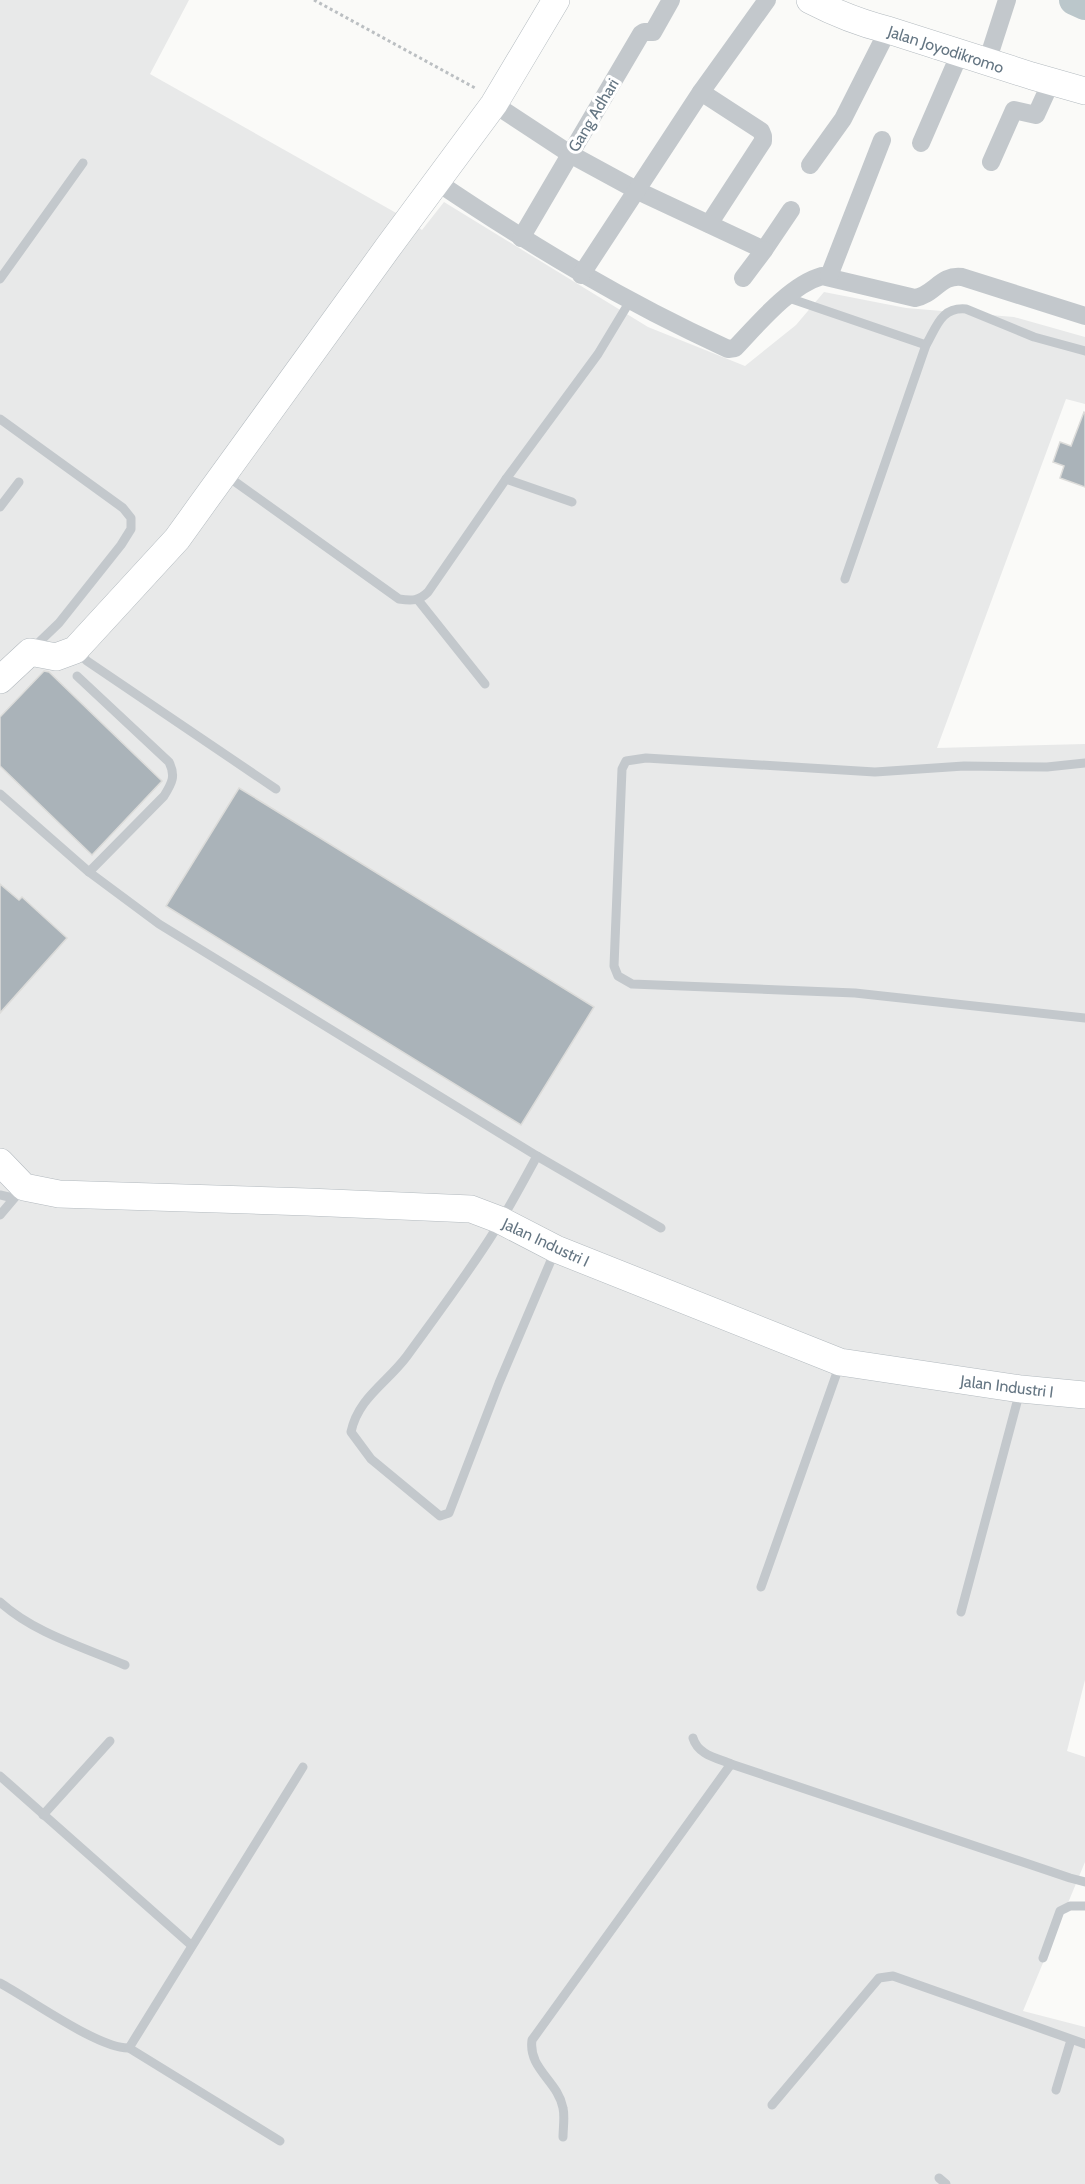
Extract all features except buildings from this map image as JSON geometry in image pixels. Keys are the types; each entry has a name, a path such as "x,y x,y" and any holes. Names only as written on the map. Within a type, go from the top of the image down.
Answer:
{"street":[{"path":"0,680 30,652 56,657 75,650 177,538 437,182 489,99 556,0"},
{"name":"Gang Adhari","path":"521,238 641,34 653,32 671,0"},
{"path":"581,275 701,92 766,0"},
{"name":"Jalan Joyodikromo","path":"810,0 836,14 868,25 1085,91"},
{"path":"987,62 1007,0"},
{"path":"810,165 843,119 888,30"},
{"path":"921,143 960,53"},
{"path":"991,162 1014,110 1036,115 1051,82"},
{"path":"701,92 761,131 763,136 763,141 709,224"},
{"path":"489,99 570,153 638,191 764,250"},
{"path":"829,276 882,140"},
{"path":"437,182 581,275 708,340 732,349 786,297 815,278 829,276 915,298 921,297 949,277 962,277 1083,310"},
{"path":"744,278 791,210"},
{"path":"0,1162 12,1193"},
{"name":"Jalan Industri I","path":"12,1193 471,1209 500,1220 556,1249 840,1362 1021,1389 1085,1395"}],"lane":[{"path":"0,279 83,163"},
{"path":"786,297 926,345"},
{"path":"223,474 399,599 418,600 428,592 506,479 598,354 630,301"},
{"path":"845,579 926,345 944,313 954,308 966,309 1034,337 1085,351"},
{"path":"0,419 123,508 131,518 131,529 121,545 59,623 30,652"},
{"path":"506,479 572,502"},
{"path":"0,507 19,483"},
{"path":"418,600 484,684"},
{"path":"75,650 87,661 276,789"},
{"path":"77,676 170,762 173,770 173,781 164,796 89,872"},
{"path":"1085,763 1047,767 964,766 875,772 646,758 626,761 622,769 614,966 618,976 632,984 855,993 1085,1018"},
{"path":"0,794 89,872 159,924 537,1156 661,1228"},
{"path":"537,1156 500,1220 405,1359 364,1401 354,1418 351,1432 370,1459 440,1516 449,1513 499,1383 556,1249"},
{"path":"0,1215 12,1193"},
{"path":"761,1587 840,1362"},
{"path":"961,1612 1021,1389"},
{"path":"0,1602 10,1611 42,1630 125,1665"},
{"path":"693,1738 695,1746 703,1753 731,1764 1085,1882"},
{"path":"43,1815 110,1741"},
{"path":"562,2138 563,2108 547,2076 533,2060 530,2050 532,2040 731,1764"},
{"path":"129,2048 303,1767"},
{"path":"0,1776 192,1945"},
{"path":"1042,1958 1060,1911 1070,1906 1085,1906"},
{"path":"772,2105 879,1978 887,1976 893,1976 1085,2044"},
{"path":"0,1983 82,2031 119,2048 129,2048 280,2141"},
{"path":"1056,2091 1071,2040"}],"path":[{"path":"314,0 489,99"}],"shaded area":[{"path":"0,0 189,0 150,74 398,214 422,230 444,202 648,327 745,366 796,325 824,292 906,308 1014,317 1085,337 1085,404 1066,399 937,748 1085,744 1085,1680 1067,1751 1085,1757 1085,1862 1023,2011 1085,2027 1085,2184 0,2184"}],"waterway":[{"path":"1074,0 1085,5"}]}
